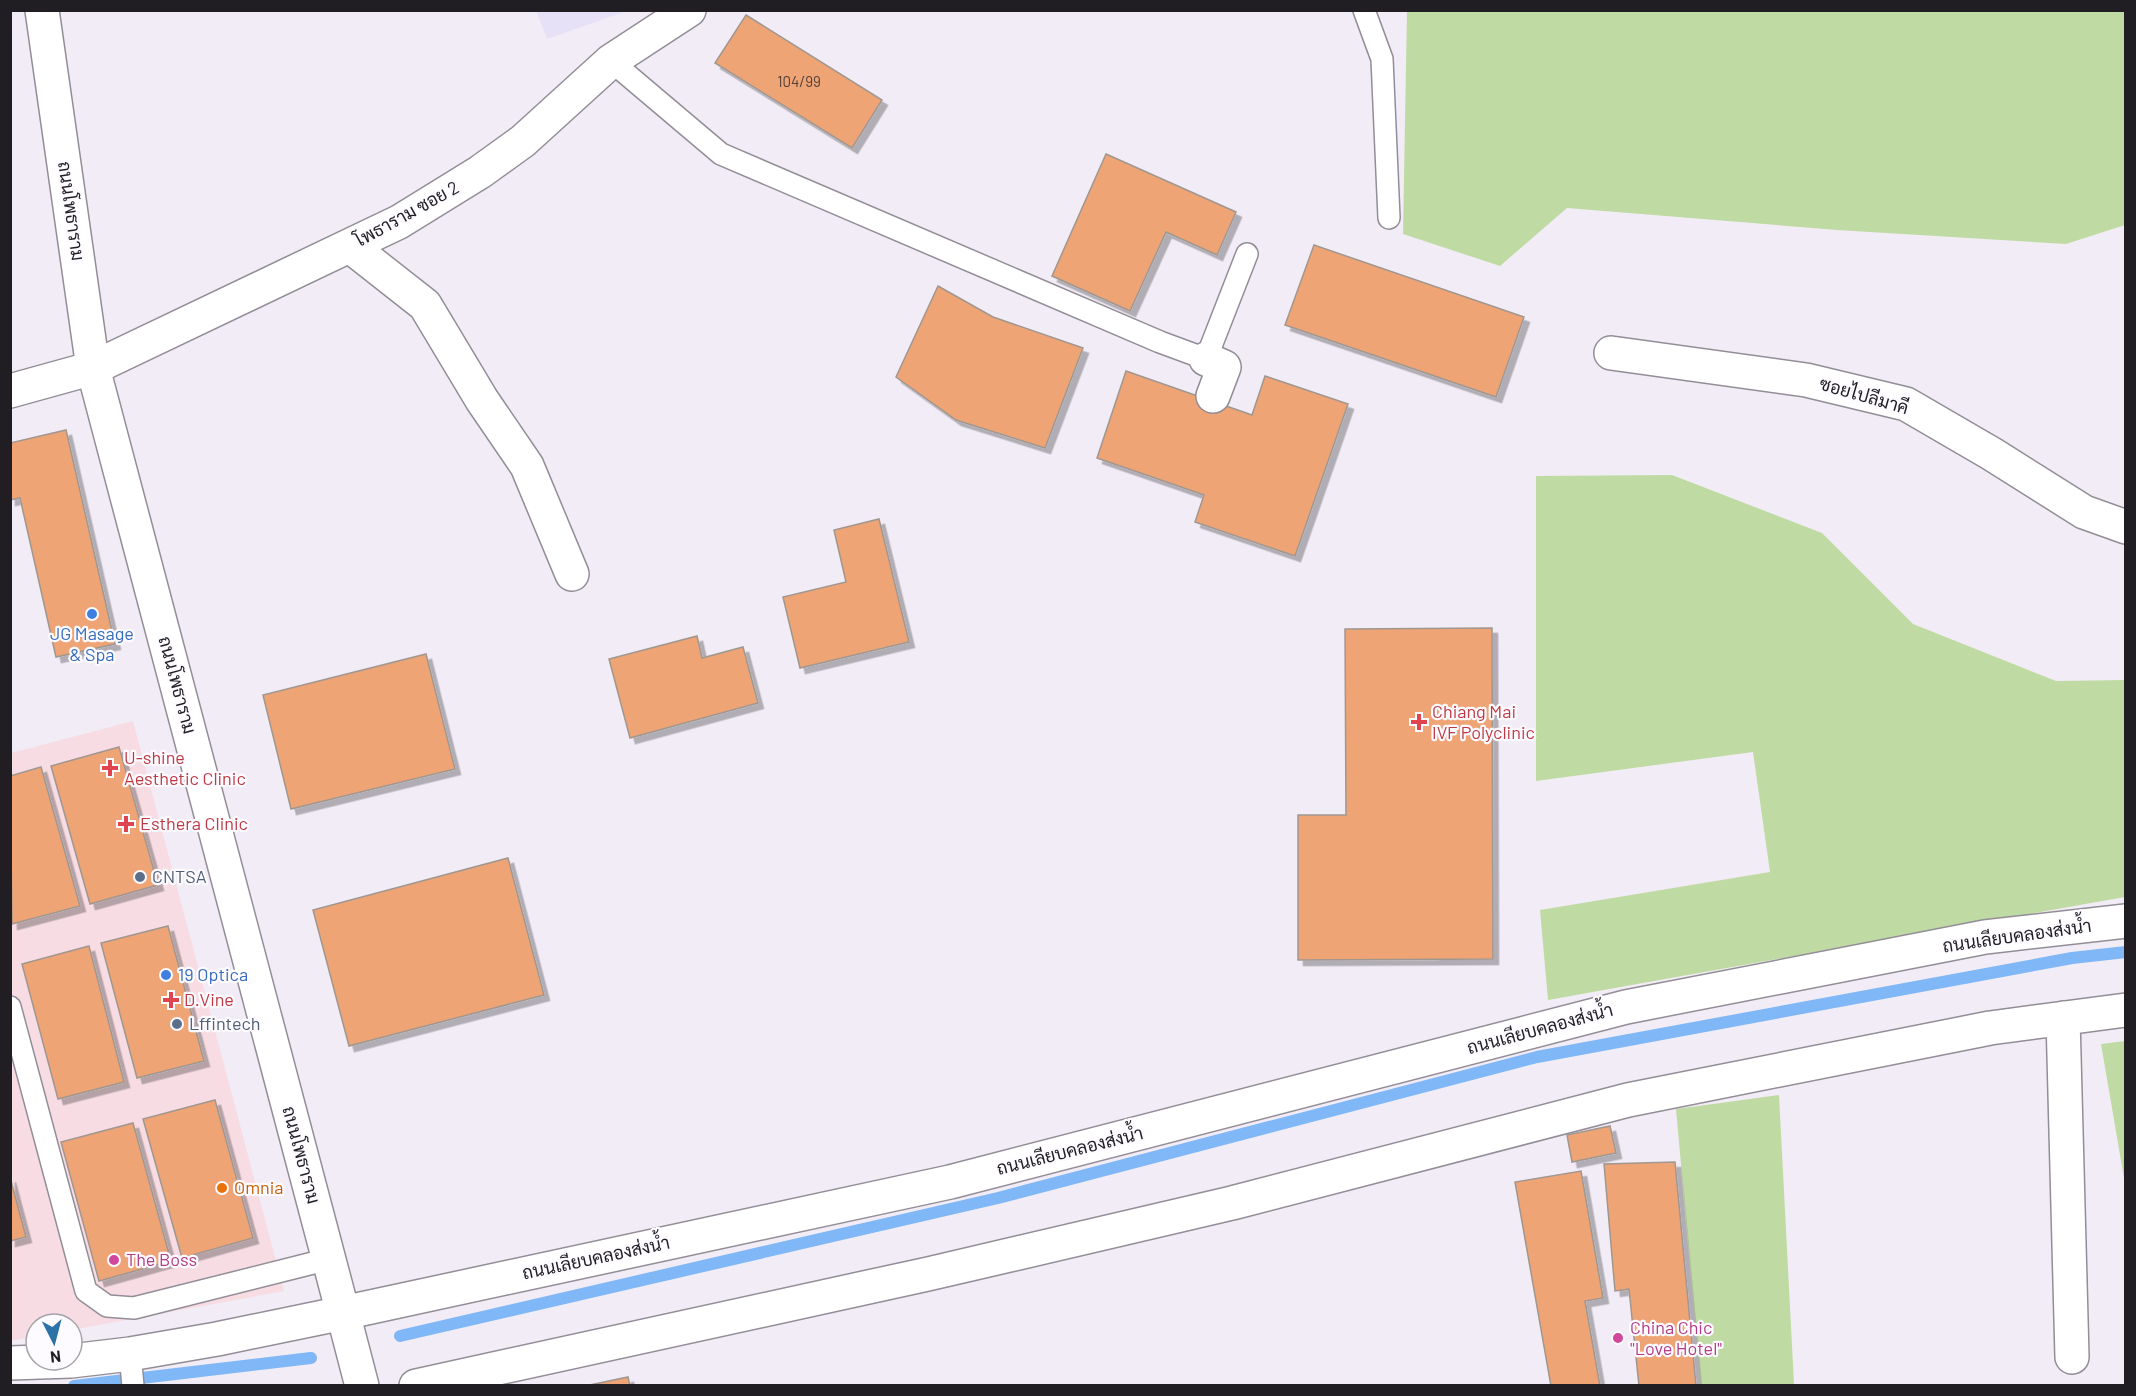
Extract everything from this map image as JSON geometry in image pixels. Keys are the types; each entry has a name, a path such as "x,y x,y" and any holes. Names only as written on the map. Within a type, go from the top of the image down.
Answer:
{"street":[{"name":"ถนนโพธาราม","path":"42,10 93,368 362,1386"},
{"name":"โพธาราม ซอย 2","path":"10,391 93,368 399,222 480,172 523,141 610,62 689,10"},
{"path":"350,246 425,305 482,400 527,466 572,574"},
{"name":"ซอยไปลีมาคี","path":"1611,353 1806,380 1906,404 1992,454 2084,512 2126,527"},
{"path":"1206,359 1224,367 1213,396"},
{"name":"ถนนเลียบคลองส่งน้ำ","path":"10,1364 71,1361 130,1353 217,1339 343,1313 950,1182 1626,1007 1985,938 2126,921"},
{"path":"417,1386 928,1274 1220,1205 1628,1100 1990,1028 2126,1010"},
{"path":"2063,1018 2072,1357"}],"lane":[{"path":"1364,10 1382,59 1389,218"},
{"path":"610,62 721,154 1160,342 1206,359 1247,255"},
{"path":"10,1007 86,1291 107,1306 134,1308 328,1259"},
{"path":"130,1353 133,1386"}],"shaded area":[{"path":"536,10 627,11 547,39"},
{"path":"133,721 284,1291 84,1328 84,1312 24,1312 24,1338 11,1341 11,753"}],"green space":[{"path":"1407,11 2125,11 2125,225 2066,244 1837,230 1567,208 1500,266 1403,234"},
{"path":"1672,475 1822,533 1913,624 2056,681 2125,680 2125,897 1548,1000 1540,910 1770,872 1753,752 1536,781 1536,476"},
{"path":"2126,1041 2125,1184 2101,1044"},
{"path":"1779,1095 1794,1384 1843,1385 1701,1385 1676,1109"}],"building":[{"path":"746,15 882,100 852,148 715,63"},
{"path":"1106,154 1236,212 1217,255 1166,232 1130,311 1052,276"},
{"path":"1314,245 1524,317 1496,397 1285,325"},
{"path":"938,286 993,317 1083,348 1045,448 956,420 896,377"},
{"path":"1126,371 1252,415 1265,376 1348,404 1295,556 1195,522 1204,495 1097,458"},
{"path":"66,430 115,644 56,657 20,498 10,500 10,443"},
{"path":"879,519 909,642 800,668 783,597 846,582 834,530"},
{"name":"Chiang Mai IVF Polyclinic","path":"1492,628 1493,959 1298,960 1298,815 1346,815 1345,629"},
{"path":"697,636 702,658 743,647 758,703 630,738 609,659"},
{"path":"426,654 455,769 291,809 263,695"},
{"path":"119,747 158,885 90,904 51,766"},
{"path":"41,767 80,906 12,924 10,776"},
{"path":"508,858 544,995 349,1046 313,910"},
{"path":"168,926 204,1061 137,1078 101,943"},
{"path":"89,946 124,1082 58,1099 22,964"},
{"path":"215,1100 253,1238 182,1258 143,1119"},
{"path":"133,1123 171,1261 99,1281 61,1142"},
{"path":"1610,1126 1616,1153 1572,1162 1567,1135"},
{"path":"1675,1162 1696,1386 1639,1386 1629,1289 1615,1291 1604,1164"},
{"path":"1581,1171 1603,1298 1585,1301 1600,1386 1551,1386 1515,1182"},
{"path":"10,1177 26,1237 10,1241"},
{"path":"628,1377 630,1386 585,1386"}],"waterway":[{"path":"400,1336 998,1198 1537,1057 2072,958 2126,952"},
{"path":"74,1386 311,1358"}],"place":[{"name":"JG Masage & Spa","path":"92,614"},
{"name":"Chiang Mai IVF Polyclinic","path":"1419,722"},
{"name":"U-shine Aesthetic Clinic","path":"110,768"},
{"name":"Esthera Clinic","path":"126,824"},
{"name":"CNTSA","path":"140,877"},
{"name":"19 Optica","path":"166,975"},
{"name":"D.Vine","path":"171,1000"},
{"name":"Lffintech","path":"177,1024"},
{"name":"Omnia","path":"222,1188"},
{"name":"The Boss","path":"114,1260"},
{"name":"China Chic \"Love Hotel\"","path":"1618,1338"}]}
